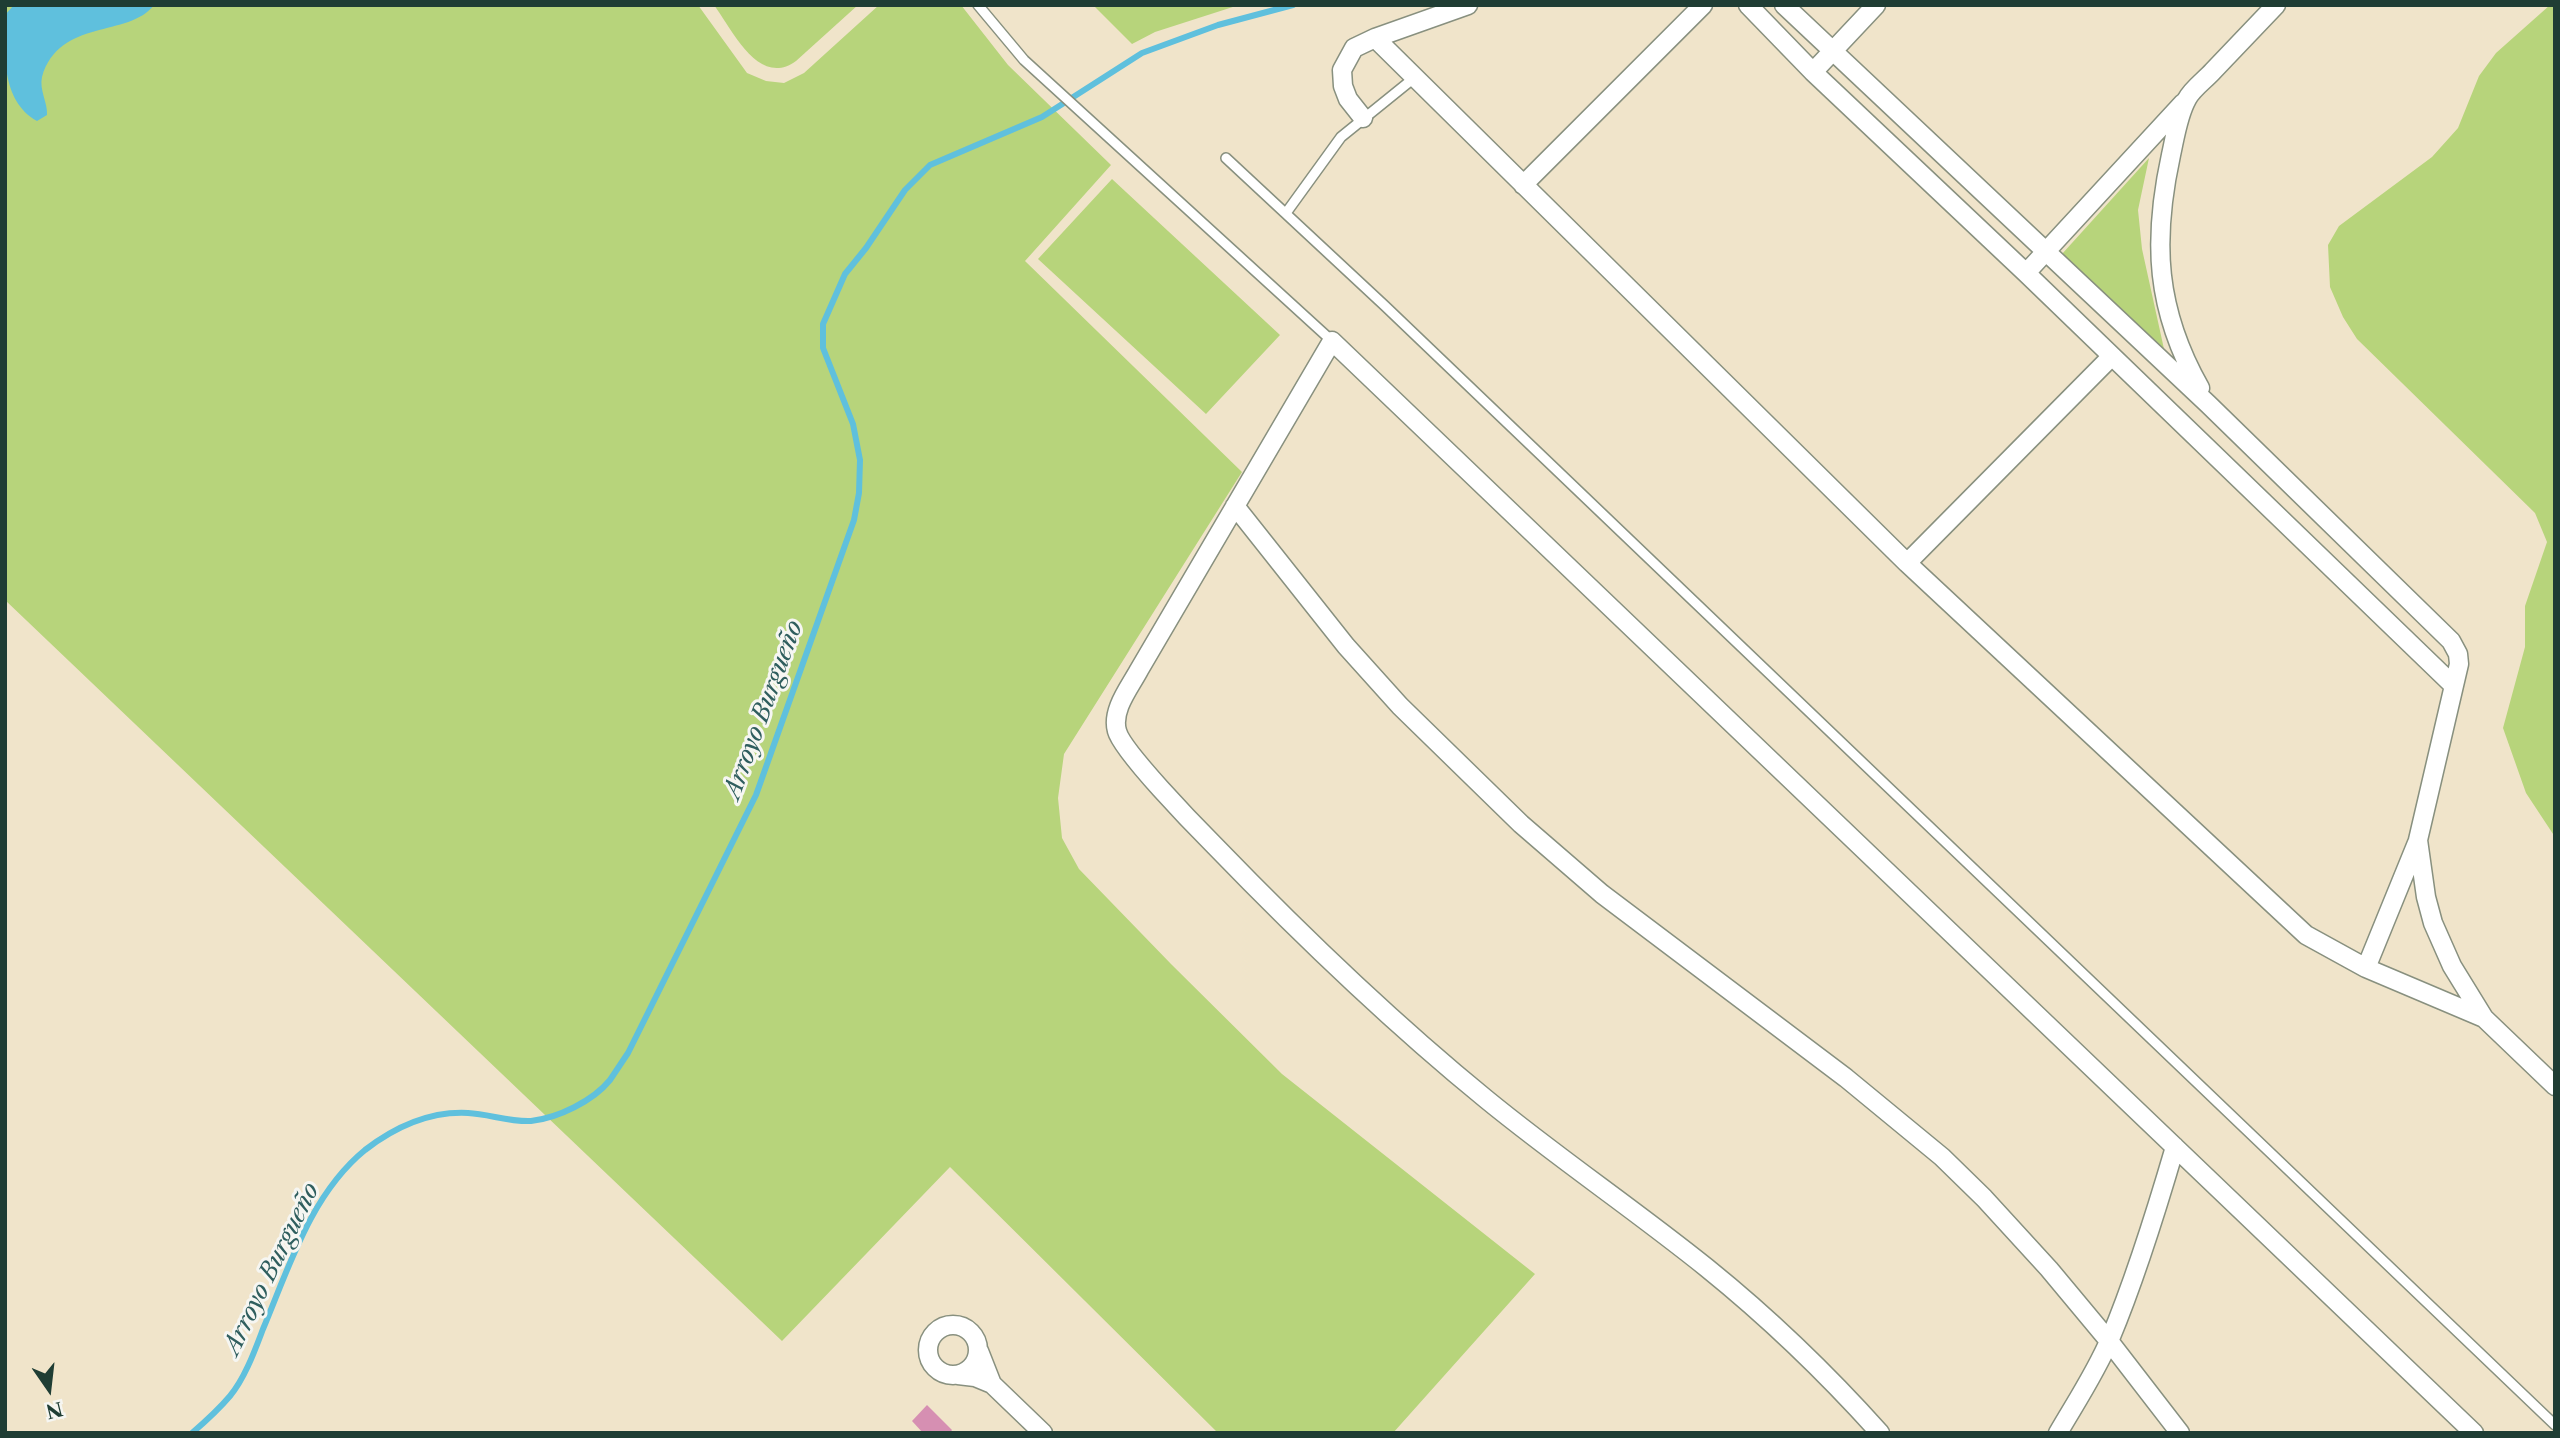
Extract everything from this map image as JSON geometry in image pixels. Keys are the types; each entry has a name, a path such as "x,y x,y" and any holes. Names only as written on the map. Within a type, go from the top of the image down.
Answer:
{"street":[{"path":"1363,118 1348,99 1343,86 1342,70 1354,48 1468,5"},
{"path":"1523,185 1703,5"},
{"path":"1748,5 1813,72 2455,686"},
{"path":"1784,5 2208,404 2451,641 2458,654 2459,664 2418,841 2366,968"},
{"path":"1813,72 1876,5"},
{"path":"2026,273 2187,97 2276,5"},
{"path":"1375,38 1907,563 2306,935 2366,968 2484,1018"},
{"path":"2187,97 2177,129 2160,209 2160,267 2169,315 2179,345 2208,404"},
{"path":"1880,1433 1810,1359 1708,1269 1487,1100 1376,1006 1302,936 1201,832 1117,733 1119,707 1332,341 2474,1433"},
{"path":"1907,563 2111,357"},
{"path":"1235,506 1346,646 1401,706 1521,824 1602,894 1846,1078 1942,1157 2019,1236 2109,1341 2180,1433"},
{"path":"2418,841 2426,897 2433,923 2452,965 2484,1018 2553,1087"},
{"path":"2058,1433 2109,1341 2153,1220 2175,1147"},
{"path":"992,1384 974,1335 961,1326 953,1325 937,1331 929,1345 930,1361 942,1373 975,1377 992,1384 1043,1433"},
{"path":"958,1375 973,1367 979,1351"}],"lane":[{"path":"982,7 1024,60 1332,341"},
{"path":"1286,213 1341,137 1415,78"},
{"path":"1226,158 2555,1425"}],"green space":[{"path":"5,5 698,5 747,73 766,81 784,83 804,73 879,5 961,5 1008,65 1111,165 1025,261 1242,472 1064,754 1058,798 1062,838 1079,869 1282,1074 1535,1274 1393,1433 1218,1433 950,1167 782,1341 5,600"},
{"path":"714,5 858,5 796,61 783,67 770,67 748,53"},
{"path":"1093,5 1239,5 1155,32 1132,44"},
{"path":"2550,5 2555,5 2555,837 2526,793 2503,728 2525,647 2525,606 2547,542 2535,513 2357,339 2343,317 2330,287 2328,245 2339,226 2432,157 2458,128 2479,76 2496,53"},
{"path":"2149,158 2138,210 2142,249 2164,349 2062,254"},
{"path":"1112,179 1280,335 1206,414 1038,259"}],"water":[{"path":"14,5 154,5 143,15 128,22 78,37 63,46 51,58 42,77 47,115 37,121 16,101 7,74 5,15"}],"building":[{"path":"927,1405 952,1430 950,1433 923,1433 912,1421"}],"waterway":[{"name":"Arroyo Burgueño","path":"192,1433 221,1406 240,1381 292,1257 316,1210 346,1168 365,1150 388,1134 414,1122 440,1115 468,1113 531,1121 563,1112 603,1088 628,1053 756,795 854,520 859,493 860,460 853,424 823,348 823,324 845,274 905,190 930,165 1042,117 1142,53 1218,25 1293,5"}]}
